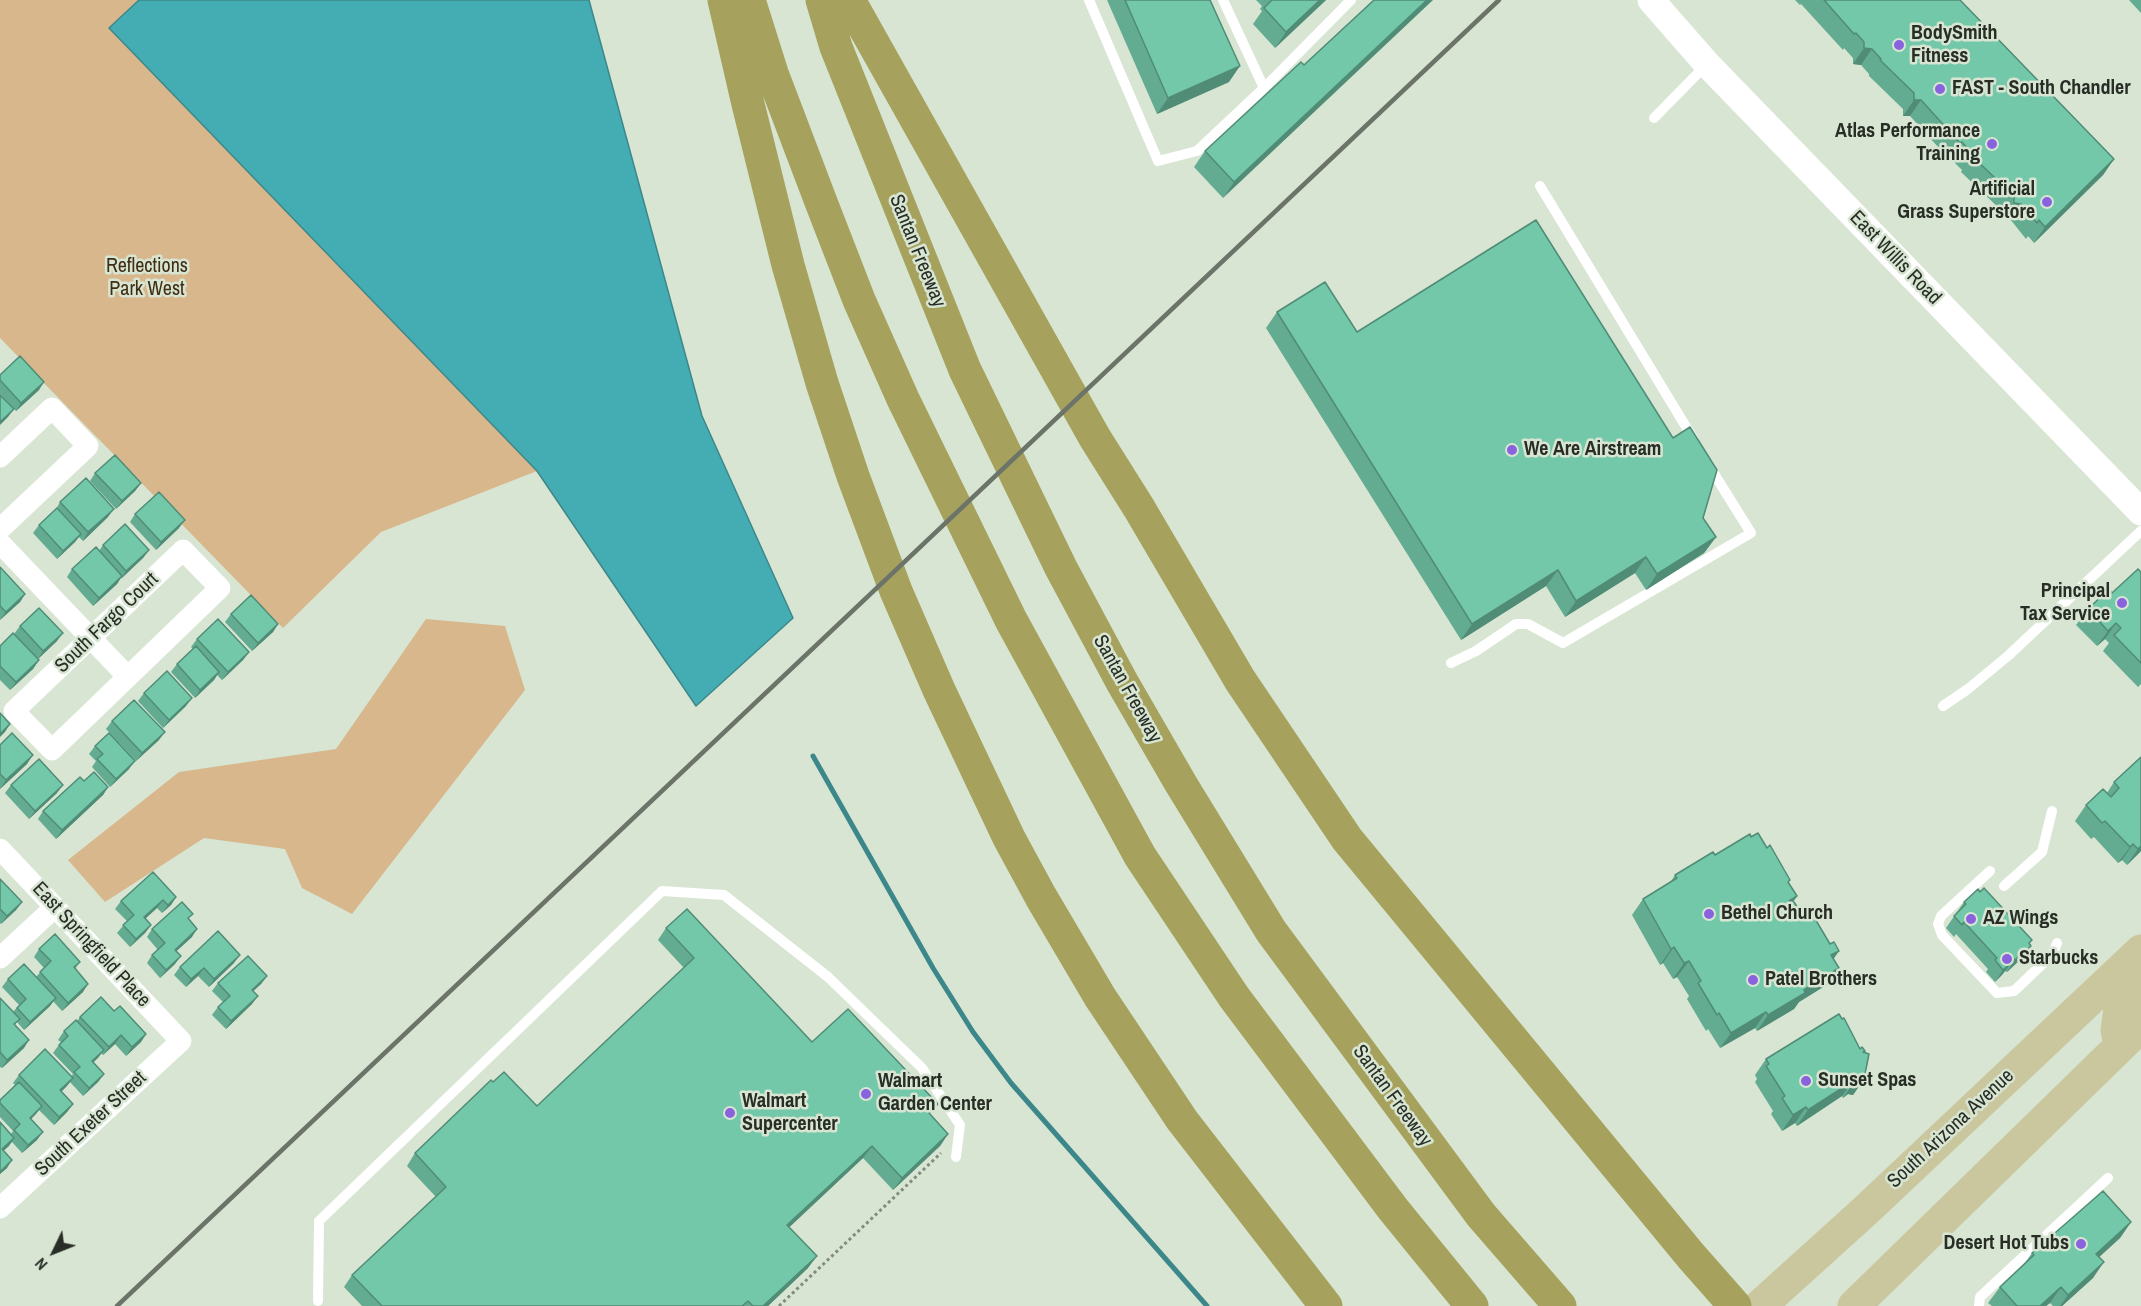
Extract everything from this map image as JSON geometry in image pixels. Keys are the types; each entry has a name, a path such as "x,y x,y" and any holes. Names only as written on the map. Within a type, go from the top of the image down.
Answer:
{"highway":[{"path":"724,0 788,265 822,382 853,476 896,591 939,690 1009,838 1100,997 1182,1120 1326,1306"},
{"path":"748,0 772,72 829,224 859,300 903,399 1011,620 1140,856 1234,997 1393,1209 1472,1306"},
{"name":"Santan Freeway","path":"822,0 836,47 965,370 1061,568 1122,682 1181,784 1272,931 1480,1215 1560,1306"},
{"path":"849,0 1033,326 1068,393 1240,680 1347,839 1684,1248 1735,1306"}],"main road":[{"name":"South Arizona Avenue","path":"1760,1306 1864,1212 2141,951"},
{"path":"1854,1306 2131,1036 2117,1030 2120,1009 2141,986"}],"street":[{"name":"East Willis Road","path":"1651,0 1707,64 2141,512"},
{"path":"0,457 52,408 88,446 0,529"},
{"path":"0,543 128,677"},
{"name":"South Fargo Court","path":"183,550 220,588 128,677 52,750 15,711 183,550"},
{"name":"East Springfield Place","path":"0,849 182,1041"},
{"path":"0,958 55,907"},
{"name":"South Exeter Street","path":"0,1208 182,1041"}],"lane":[{"path":"1089,0 1158,161 1197,151 1264,88 1351,0"},
{"path":"1223,0 1264,88"},
{"path":"1654,118 1707,64"},
{"path":"1451,663 1476,651 1516,624 1528,624 1563,643 1750,533 1540,186"},
{"path":"1943,706 2009,656 2141,531"},
{"path":"2004,886 2042,852 2052,811"},
{"path":"1990,871 1941,916 1938,924 1942,935 1997,993 2014,991 2053,954 2057,942"},
{"path":"318,1304 319,1221 662,891 724,895 828,977 922,1068 960,1125 956,1157"},
{"path":"1979,1306 1980,1297 2108,1178"}],"path":[{"path":"778,1306 946,1149 956,1157"}],"green space":[{"name":"Reflections Park West","path":"0,0 139,0 109,28 537,471 381,532 283,628 0,338"},
{"path":"426,619 505,626 525,690 352,914 302,888 285,849 204,838 105,902 68,860 179,772 336,749"}],"water":[{"path":"139,0 589,0 702,416 793,618 696,706 537,471 109,28"}],"building":[{"path":"1125,0 1210,0 1240,66 1168,98"},
{"path":"1272,0 1320,0 1286,32 1264,8"},
{"path":"1374,0 1427,0 1234,182 1205,151 1301,62 1304,65"},
{"path":"1824,0 1960,0 2114,159 2045,227 2039,220 2037,223 2021,204 2014,203 2014,196 1972,156 1973,154 1921,100 1914,100 1914,93 1880,60 1872,49 1864,48 1864,42"},
{"path":"1536,220 1673,438 1690,427 1717,470 1703,518 1716,537 1657,574 1646,557 1576,601 1558,570 1472,624 1277,312 1325,282 1357,332"},
{"path":"20,356 44,382 21,403 0,380 0,375"},
{"path":"0,395 14,409 0,422"},
{"path":"115,455 141,483 122,501 95,473"},
{"path":"86,478 114,509 88,532 60,502"},
{"path":"159,492 185,520 161,542 135,514"},
{"path":"57,508 81,534 63,551 39,525"},
{"path":"125,524 149,550 126,571 103,545"},
{"path":"96,547 122,576 99,598 72,569"},
{"path":"0,567 25,594 6,612 0,606"},
{"path":"2138,569 2141,572 2141,663 2114,635 2121,628 2116,623 2108,631 2088,609 2109,589 2112,593"},
{"path":"251,595 278,624 258,643 231,614"},
{"path":"39,608 63,633 43,651 20,626"},
{"path":"218,619 249,652 228,672 197,639"},
{"path":"13,633 39,660 16,682 0,666 0,646"},
{"path":"196,646 219,672 200,690 177,664"},
{"path":"167,671 192,698 169,720 144,693"},
{"path":"134,700 165,732 142,753 112,721"},
{"path":"0,713 10,724 0,734"},
{"path":"12,733 33,755 6,780 0,774 0,745"},
{"path":"109,733 135,761 116,779 97,759 103,754 95,746"},
{"path":"2141,757 2141,846 2138,849 2133,844 2130,847 2105,821 2102,823 2086,805 2103,789 2111,797 2119,788 2114,782"},
{"path":"39,759 63,785 35,811 11,785"},
{"path":"94,772 108,787 62,830 43,811 80,777 84,781"},
{"path":"1758,833 1767,848 1770,845 1790,880 1788,882 1797,896 1789,901 1791,904 1794,902 1803,916 1812,910 1830,944 1834,942 1839,951 1831,955 1839,968 1804,990 1805,993 1768,1015 1766,1012 1731,1033 1698,983 1701,981 1689,961 1684,963 1674,947 1671,949 1643,899 1677,878 1675,875 1713,852 1715,855 1750,834 1751,837"},
{"path":"153,872 176,897 168,905 163,900 144,917 151,925 136,939 123,925 134,915 121,901"},
{"path":"0,879 22,902 7,916 0,909"},
{"path":"1984,888 2032,940 2029,943 2031,946 2015,960 2013,958 2009,961 2011,963 2003,970 1995,960 1997,958 1964,922 1962,925 1954,916 1966,904 1964,902 1978,889 1980,892"},
{"path":"182,902 193,914 188,918 197,929 175,950 181,956 166,970 152,955 165,943 152,929"},
{"name":"Walmart Supercenter","path":"687,909 812,1042 848,1009 938,1104 929,1113 948,1134 902,1178 872,1146 787,1225 817,1256 763,1306 753,1306 748,1301 742,1306 382,1306 352,1275 446,1187 415,1153 491,1080 493,1082 504,1072 537,1106 694,958 666,928"},
{"path":"218,931 240,955 214,979 204,968 191,979 180,967"},
{"path":"55,934 80,962 74,967 88,984 68,1003 40,972 51,961 39,949"},
{"path":"248,956 267,976 252,990 258,996 231,1021 218,1007 230,996 218,983"},
{"path":"24,964 56,998 30,1022 17,1008 26,999 8,979"},
{"path":"101,997 114,1011 120,1006 146,1034 132,1047 121,1035 109,1047 80,1017"},
{"path":"0,998 20,1019 14,1024 29,1040 7,1060 0,1052"},
{"name":"Sunset Spas","path":"1839,1014 1842,1019 1844,1018 1860,1049 1862,1047 1865,1051 1863,1052 1869,1054 1864,1079 1857,1078 1808,1110 1806,1107 1793,1115 1782,1098 1785,1096 1766,1066 1769,1064 1766,1059"},
{"path":"76,1020 104,1050 92,1061 104,1074 89,1088 74,1072 80,1067 59,1045 68,1036 64,1031"},
{"path":"45,1049 73,1078 60,1090 73,1104 59,1117 19,1075"},
{"path":"19,1082 42,1106 30,1118 43,1132 28,1145 14,1130 20,1124 0,1103 0,1100"},
{"path":"0,1122 14,1138 2,1149 12,1160 0,1172"},
{"path":"2103,1191 2131,1222 2096,1254 2104,1262 2068,1295 2061,1287 2040,1306 2017,1306 2000,1287 2034,1255 2032,1253"}],"waterway":[{"path":"813,756 933,968 973,1032 1011,1083 1207,1306"}],"railway":[{"path":"117,1306 1499,0"}],"place":[{"name":"BodySmith Fitness","path":"1899,45"},
{"name":"FAST - South Chandler","path":"1940,89"},
{"name":"Atlas Performance Training","path":"1992,144"},
{"name":"Artificial Grass Superstore","path":"2047,202"},
{"name":"We Are Airstream","path":"1512,450"},
{"name":"Principal Tax Service","path":"2122,603"},
{"name":"Bethel Church","path":"1709,914"},
{"name":"AZ Wings","path":"1971,919"},
{"name":"Starbucks","path":"2007,959"},
{"name":"Patel Brothers","path":"1753,980"},
{"name":"Sunset Spas","path":"1806,1081"},
{"name":"Walmart Garden Center","path":"866,1094"},
{"name":"Walmart Supercenter","path":"730,1113"},
{"name":"Desert Hot Tubs","path":"2081,1244"}]}
